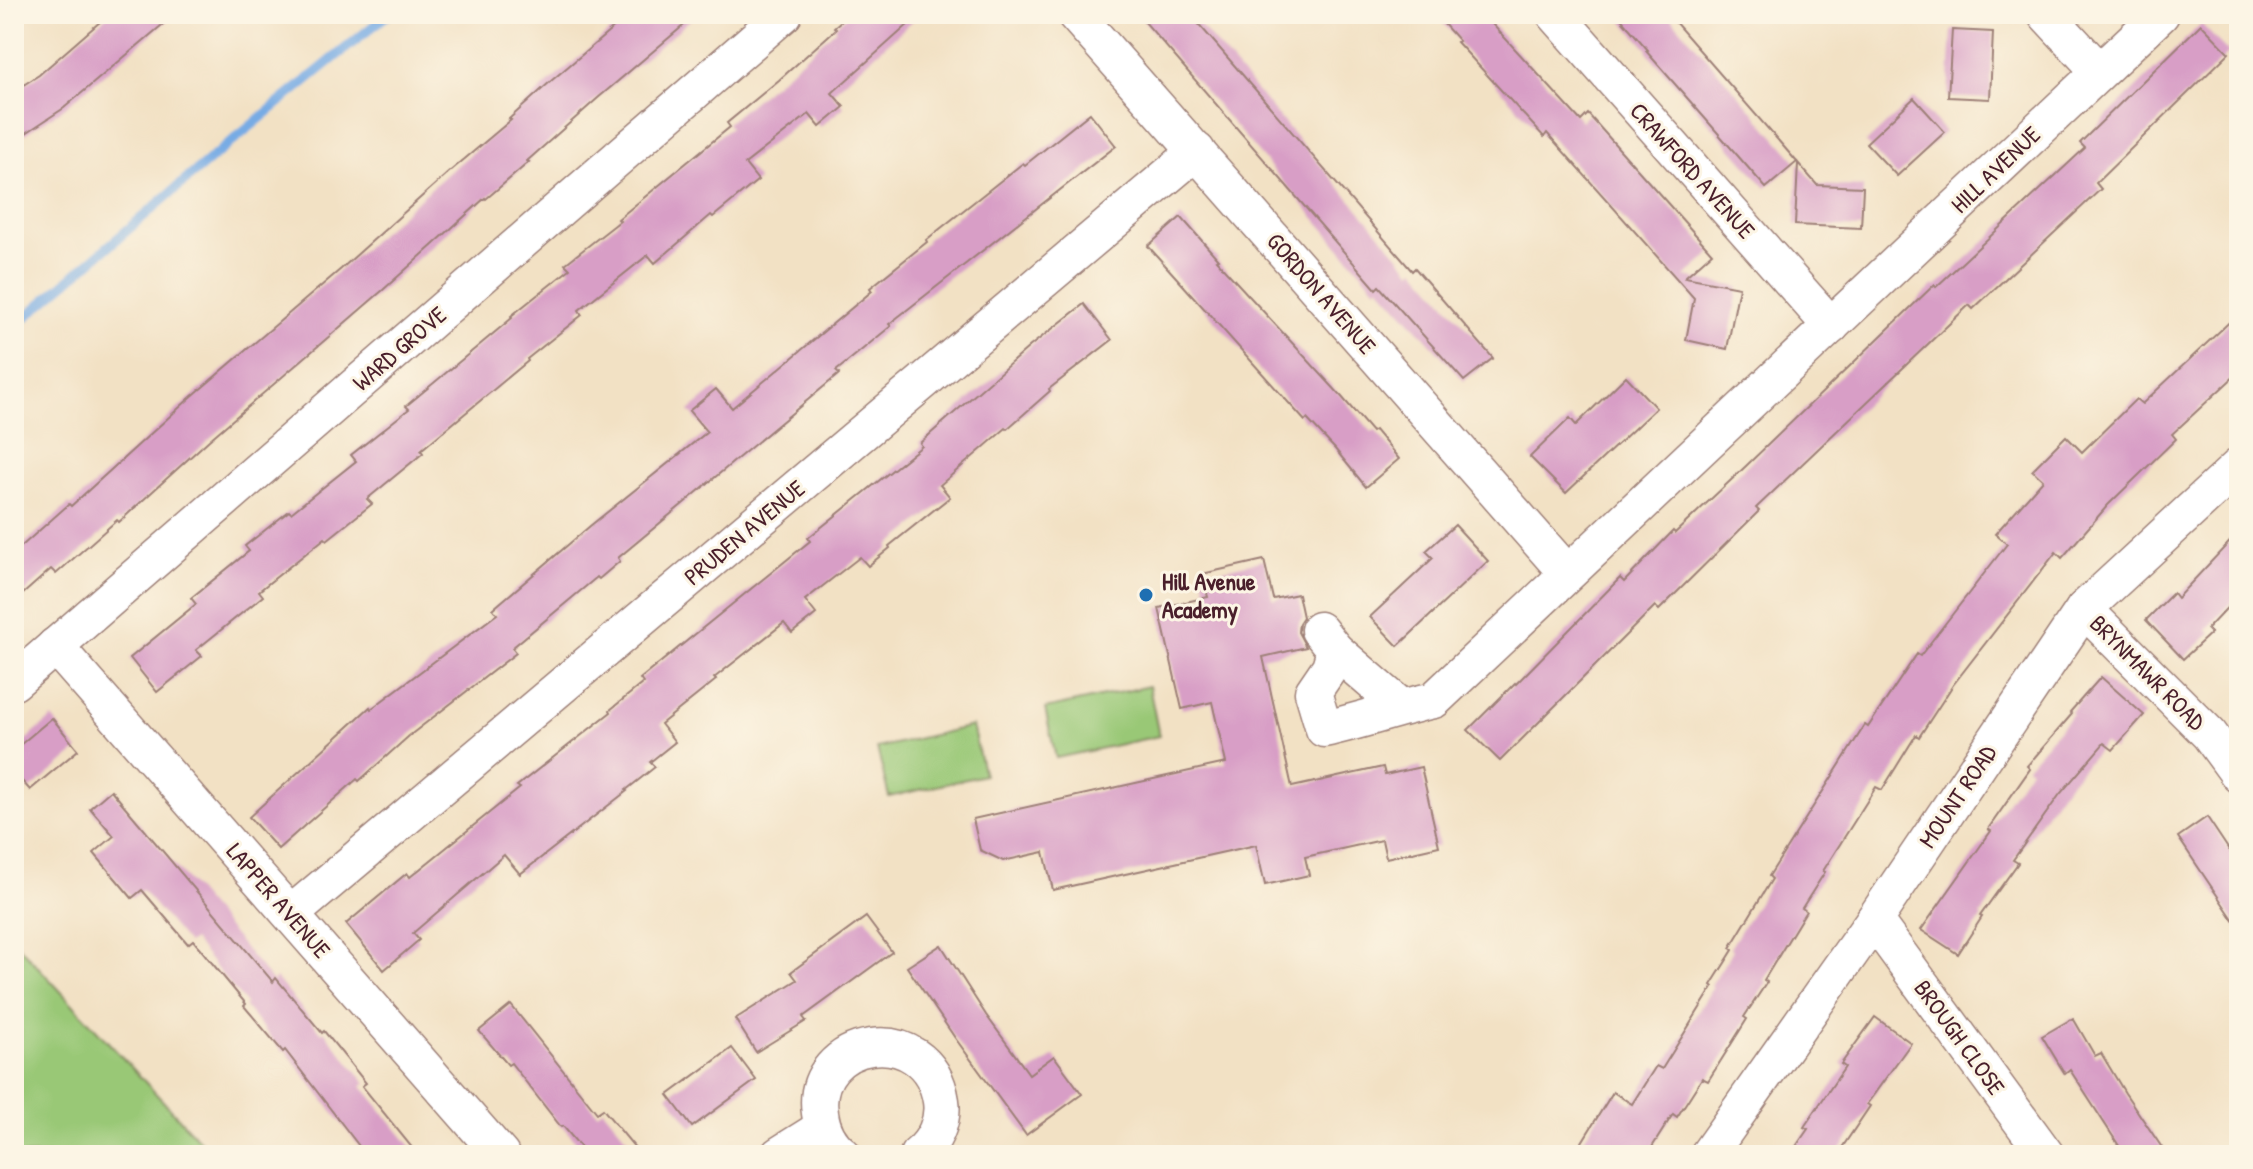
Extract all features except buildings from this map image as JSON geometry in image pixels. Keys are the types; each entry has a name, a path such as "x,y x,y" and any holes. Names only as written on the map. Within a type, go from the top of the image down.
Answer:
{"street":[{"name":"WARD GROVE","path":"14,682 784,14"},
{"name":"GORDON AVENUE","path":"1075,14 1567,573"},
{"name":"CRAWFORD AVENUE","path":"1555,14 1831,326"},
{"path":"2046,14 2099,71"},
{"name":"HILL AVENUE","path":"1417,704 1567,573 2161,14"},
{"name":"PRUDEN AVENUE","path":"291,914 1197,151"},
{"name":"MOUNT ROAD","path":"1708,1155 1874,920 2084,609 2239,466"},
{"name":"BRYNMAWR ROAD","path":"2084,609 2209,734 2239,775"},
{"path":"1327,640 1417,704 1324,729 1313,692 1330,667 1327,640"},
{"name":"LAPPER AVENUE","path":"55,646 501,1155"},
{"name":"BROUGH CLOSE","path":"1874,920 2046,1155"},
{"path":"779,1155 833,1141 818,1104 824,1081 838,1062 859,1049 883,1045 907,1051 926,1065 938,1086 942,1110 936,1133 918,1155"}],"green space":[{"path":"1149,686 1159,736 1056,758 1045,709"},
{"path":"972,726 984,775 889,797 877,748"},
{"path":"14,941 213,1155 14,1155"}],"waterway":[{"path":"14,327 214,156 388,14"}],"place":[{"name":"Hill Avenue Academy","path":"1146,595"}]}
